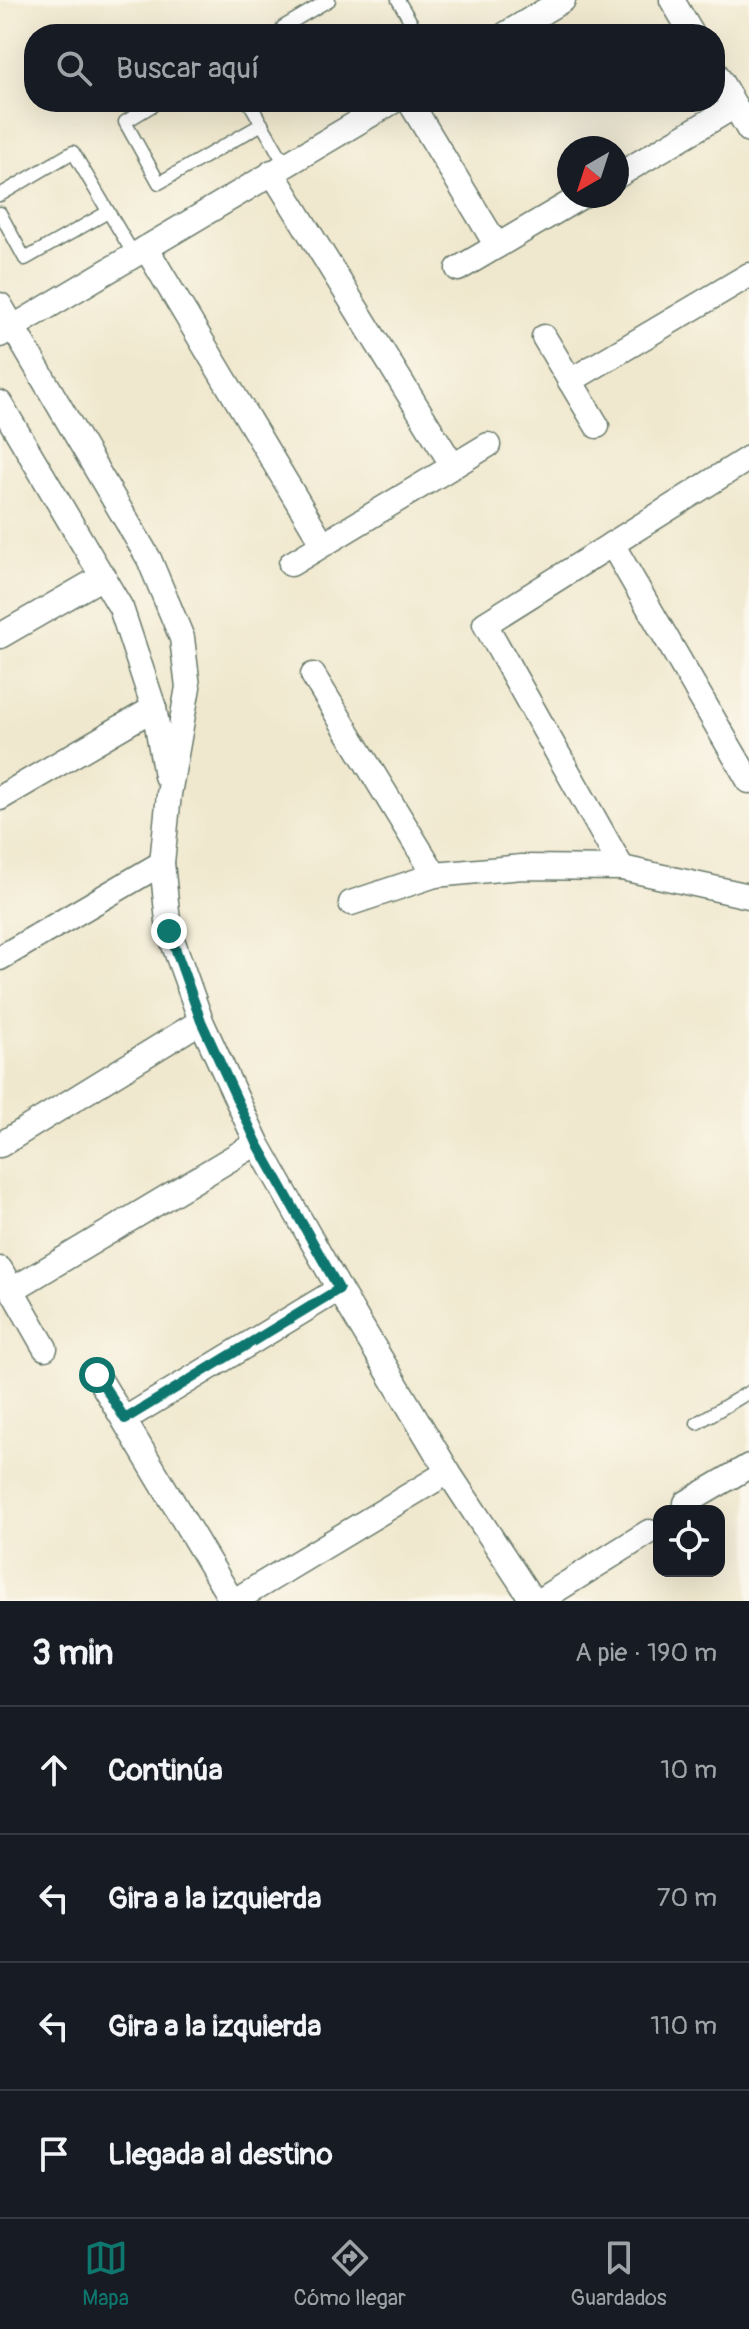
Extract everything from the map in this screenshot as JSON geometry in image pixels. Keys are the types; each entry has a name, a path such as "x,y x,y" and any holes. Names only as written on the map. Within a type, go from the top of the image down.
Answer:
{"street":[{"path":"523,24 563,0"},
{"path":"672,0 686,24"},
{"path":"725,89 749,130"},
{"path":"725,112 735,106"},
{"path":"7,332 375,112"},
{"path":"416,112 497,246"},
{"path":"629,169 725,112"},
{"path":"279,168 453,466"},
{"path":"458,269 562,208"},
{"path":"140,252 323,544"},
{"path":"570,381 749,275"},
{"path":"0,305 7,332 149,559 182,638 188,687 169,794 162,863 169,931 201,1021 257,1143 339,1289 448,1472 533,1601"},
{"path":"544,337 597,426"},
{"path":"0,403 121,608 154,708 169,794"},
{"path":"291,564 488,445"},
{"path":"622,868 485,624 612,544 747,465"},
{"path":"612,544 749,781"},
{"path":"0,636 104,576"},
{"path":"313,675 435,875"},
{"path":"0,798 154,708"},
{"path":"0,958 162,863"},
{"path":"351,903 435,875 522,867 622,868 749,896"},
{"path":"0,1145 201,1021"},
{"path":"45,1348 6,1280 257,1143"},
{"path":"125,1419 339,1289"},
{"path":"97,1375 233,1601 448,1472"},
{"path":"686,1503 749,1466"},
{"path":"539,1601 649,1532"}],"lane":[{"path":"288,24 329,0"},
{"path":"398,0 408,24"},
{"path":"142,112 125,122 159,183 262,124"},
{"path":"255,112 279,168"},
{"path":"0,195 73,152 108,212 140,252"},
{"path":"0,213 25,259 108,212"},
{"path":"697,1423 749,1392"}],"route":[{"path":"97,1375 125,1419 339,1289 257,1143 201,1021 169,931"}]}
